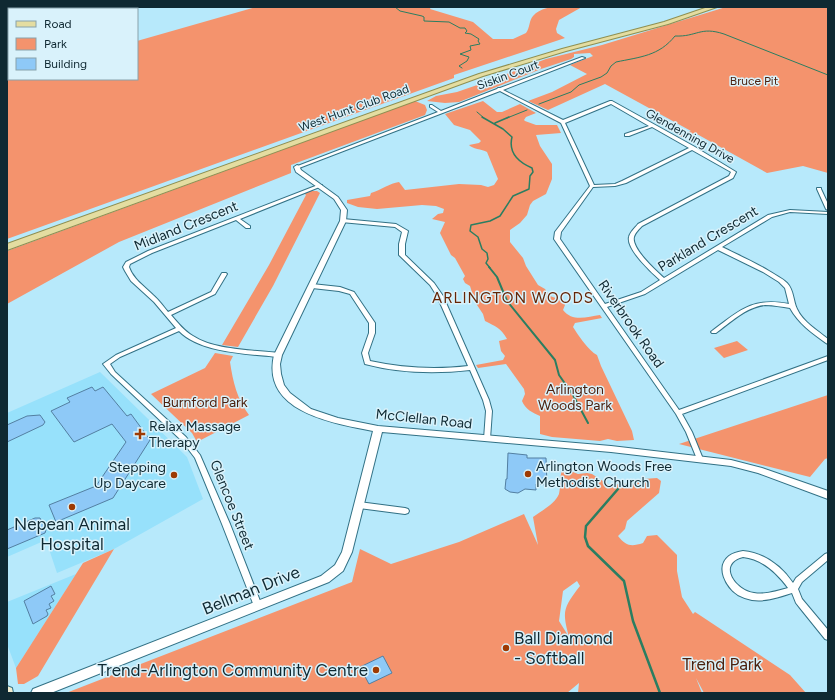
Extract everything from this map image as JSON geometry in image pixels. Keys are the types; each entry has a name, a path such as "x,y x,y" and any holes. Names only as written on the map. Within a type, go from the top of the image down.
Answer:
{"main road":[{"name":"West Hunt Club Road","path":"7,241 475,72 702,7"},
{"name":"West Hunt Club Road","path":"7,247 481,75 564,50 671,21 714,7"}],"street":[{"name":"Siskin Court","path":"297,167 439,111 583,58"},
{"path":"499,89 563,122 592,186 615,185 624,182 693,148"},
{"name":"Glendenning Drive","path":"563,122 611,102 734,172 731,177 640,225 631,237 631,242 635,249 654,272 663,280"},
{"path":"431,106 439,111"},
{"path":"627,135 652,126"},
{"path":"297,167 298,171 320,186 341,204 344,210 343,221 396,226 406,231 402,244 402,255 432,284 440,296 486,400 489,411 487,439"},
{"name":"Midland Crescent","path":"278,355 206,345 194,340 180,328 128,274 126,268 128,263 150,252 320,186"},
{"name":"Riverbrook Road","path":"592,186 558,232 557,239 678,413 689,432 700,459"},
{"path":"820,189 828,209"},
{"name":"Parkland Crescent","path":"605,306 643,293 770,216 790,211 828,213"},
{"path":"236,218 248,228"},
{"name":"McClellan Road","path":"343,221 278,355 276,364 276,374 280,385 296,403 308,411 337,421 378,429 611,449 700,459 744,466 828,495"},
{"path":"719,248 775,277 785,285 790,293 793,307 798,316 828,342"},
{"path":"168,314 213,293 224,274"},
{"path":"312,286 340,289 352,293 372,324 372,333 365,353 367,363 429,371 471,368"},
{"path":"714,332 751,307 762,304 776,304 793,307"},
{"name":"Glencoe Street","path":"180,328 118,356 106,364 113,373 184,439 198,457 258,606"},
{"path":"678,413 828,358"},
{"name":"Bellman Drive","path":"37,693 325,579 339,568 347,552 378,429"},
{"path":"359,505 405,511"},
{"path":"828,556 799,580 794,589 768,596 753,598 744,594 736,588 726,575 726,567 729,559 736,555 745,553 757,556 776,569 794,589 799,600 828,636"}],"shaded area":[{"path":"100,372 187,457 203,499 114,549 57,573 46,540 7,557 7,413"},
{"path":"76,574 16,668 7,644 7,602"}],"green space":[{"path":"563,6 582,7 559,20 556,29 557,33 565,38 454,75 454,78 7,239 7,79 138,80 138,41 256,7 431,7 430,9 473,22 493,39 513,39 526,33 533,16 543,9"},
{"name":"Bruce Pit","path":"726,7 828,7 828,173 803,166 767,173 695,133 682,137 678,136 691,131 605,84 548,110 528,101 552,92 587,74 570,65 593,56 590,53 574,54 574,57 571,59 541,69 459,102 445,103 427,101 436,96 457,92 546,59 602,45"},
{"path":"415,101 425,105 427,110 425,115 291,165 291,173 119,242 7,304 7,251"},
{"name":"Arlington Woods Park","path":"483,101 497,112 502,112 520,104 536,113 526,117 524,120 525,121 536,125 557,125 561,133 536,135 540,146 552,164 552,179 546,194 533,201 527,215 520,223 510,230 510,242 523,258 526,266 538,285 545,289 550,296 564,301 565,305 563,310 567,314 580,318 600,315 602,318 575,323 573,327 587,346 597,355 632,431 634,440 617,441 608,439 600,441 552,437 540,434 540,416 535,414 523,404 522,401 525,394 524,389 506,364 478,368 476,365 503,360 505,356 501,351 499,341 507,339 500,330 485,321 483,314 475,302 470,286 465,283 463,279 465,276 455,258 451,255 440,233 445,222 432,219 438,214 443,213 444,209 436,206 422,205 377,209 358,207 347,203 347,200 370,196 371,193 399,182 405,190 459,184 481,185 488,187 494,185 498,179 487,152 469,145 479,143 481,141 470,130 454,125 445,114"},
{"path":"317,191 320,193 273,286 238,347 222,345 269,265 306,195 304,193"},
{"path":"737,341 748,350 724,358 714,348"},
{"name":"Burnford Park","path":"215,353 233,356 230,362 234,383 241,403 249,415 197,442 192,433 151,394 205,368"},
{"path":"828,395 828,458 825,459 810,477 679,444"},
{"name":"Trend Park","path":"567,467 568,470 578,474 592,474 609,485 634,483 643,479 657,478 661,481 659,493 627,521 625,529 618,536 626,544 635,545 643,543 647,536 657,535 677,555 677,571 682,597 693,614 695,612 790,675 806,693 704,693 696,678 702,693 578,693 579,683 567,693 66,693 352,582 360,549 391,564 459,542 524,514 538,545 533,517 557,498 563,468","holes":["577,581 580,586 567,605 565,621 569,637 559,621 563,591"]},
{"path":"114,549 38,676 24,684 18,684 16,668 83,563"}],"building":[{"path":"92,387 95,391 103,387 127,416 131,414 150,440 113,498 56,522 49,505 96,486 126,442 112,424 74,442 51,411 70,402 67,398"},
{"path":"40,415 45,422 43,425 7,442 7,425 27,416"},
{"name":"Arlington Woods Free Methodist Church","path":"508,453 527,455 527,458 546,458 547,485 536,484 536,490 525,489 518,493 510,492 505,489"},
{"path":"35,518 40,518 46,530 45,533 7,549 7,530"},
{"path":"51,586 55,594 51,596 54,601 49,604 51,608 46,610 48,614 47,616 33,624 24,601"},
{"name":"Trend-Arlington Community Centre","path":"383,656 392,673 369,684 360,667"}],"waterway":[{"path":"395,7 400,11 422,16 424,17 424,21 449,22 460,28 465,28 467,31 465,33 471,34 479,39 478,41 480,44 470,46 471,50 460,54 469,57 467,61 459,66 462,68"},
{"path":"539,104 571,92 579,85 601,77 607,73 611,66 616,62 641,57 656,52 669,43 675,36 689,35 704,31 724,34 828,75"},
{"path":"507,118 527,110"},
{"path":"477,112 484,118"},
{"path":"482,117 503,129 512,137 511,148 515,156 522,163 532,168 533,172 530,176 529,189 513,196 500,216 490,221 471,225 470,231 478,237 482,249 487,253 488,259 486,263 490,268"},
{"path":"495,123 509,117"},
{"path":"489,267 497,277 507,301 555,360 559,375 573,395 588,423"},
{"path":"618,489 586,526 585,537 588,546 624,581 633,621 660,693"}],"place":[{"name":"Relax Massage Therapy","path":"140,434"},
{"name":"Arlington Woods Free Methodist Church","path":"528,474"},
{"name":"Stepping Up Daycare","path":"174,475"},
{"name":"Nepean Animal Hospital","path":"72,507"},
{"name":"Ball Diamond - Softball","path":"506,648"},
{"name":"Trend-Arlington Community Centre","path":"376,670"}],"district":[{"name":"ARLINGTON WOODS","path":"513,298"}]}
